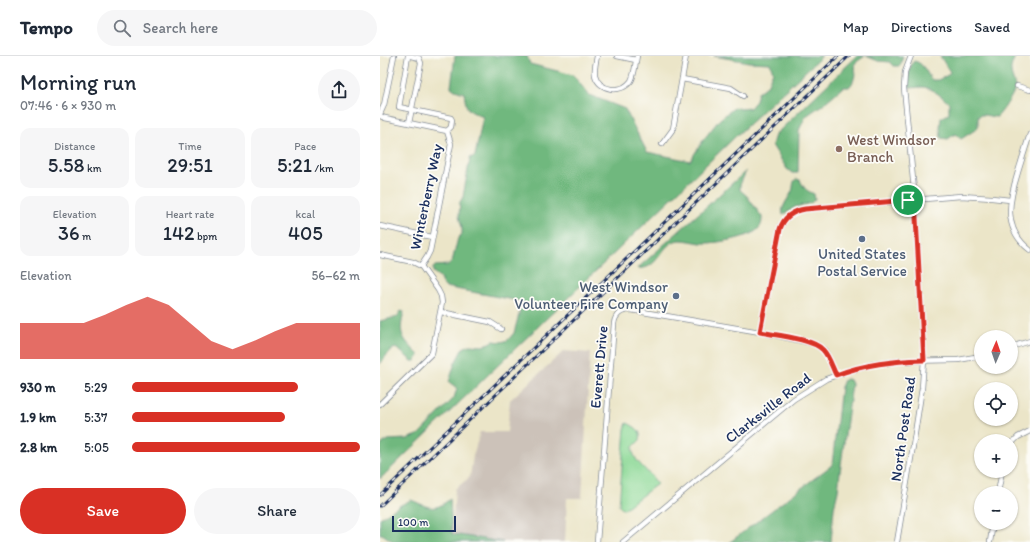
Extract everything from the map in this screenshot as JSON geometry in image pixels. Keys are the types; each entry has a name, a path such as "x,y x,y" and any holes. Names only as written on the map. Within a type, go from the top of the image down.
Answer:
{"street":[{"path":"380,115 384,105 394,56"},
{"path":"408,56 398,106 400,108 451,118 451,125 448,130"},
{"path":"409,123 421,62 419,58 411,56"},
{"path":"597,56 594,68 596,78 603,86 612,89 622,88 630,82 633,75 636,58 617,56"},
{"path":"662,144 672,129 686,56"},
{"name":"North Post Road","path":"897,542 916,431 924,360 915,200 904,88 905,72 911,56"},
{"path":"682,79 731,88 743,96"},
{"path":"1017,86 1030,90"},
{"name":"Winterberry Way","path":"380,115 384,118 448,130 451,144 428,255 421,266"},
{"path":"1030,134 1010,200 1010,215 1014,230 1021,242 1030,250"},
{"path":"760,332 780,229 788,216 797,211 805,209 975,196 1010,200"},
{"path":"380,226 432,237"},
{"path":"380,255 413,262 421,266 440,293 442,302 434,349 431,354 380,404"},
{"name":"Everett Drive","path":"597,542 614,324 615,317 622,311 631,310 809,342 818,345 826,354 836,375"},
{"path":"441,312 490,322 501,329"},
{"path":"1018,345 1030,341"},
{"name":"Clarksville Road","path":"623,542 794,399 812,387 836,375 874,364 901,361 958,360 974,357"},
{"path":"1018,437 1030,431"},
{"path":"990,542 992,530"}],"shaded area":[{"path":"564,351 590,353 582,498 567,498 565,542 503,542 452,534 455,489 470,477 473,456 480,432 507,432 510,400"}],"green space":[{"path":"455,56 527,56 530,64 573,75 589,95 625,109 647,152 690,161 704,139 719,120 735,107 740,109 750,108 756,101 758,92 767,86 773,72 770,63 749,62 714,56 822,56 735,137 380,479 380,446 387,440 407,439 418,435 454,398 457,388 449,382 455,363 463,348 470,345 483,346 493,341 502,342 508,340 514,333 522,303 520,301 445,287 441,282 441,278 433,272 433,268 435,266 448,265 452,262 458,238 462,234 459,216 460,202 463,197 470,158 475,156 483,117 468,109 464,93 451,87"},
{"path":"857,56 865,56 855,63 855,76 851,85 849,87 843,87 822,105 806,116 799,130 798,173 792,173 787,169 772,145 775,135"},
{"path":"866,56 903,56 900,66 894,66 890,62 878,61"},
{"path":"940,56 1015,56 1011,69 1011,75 1015,87 1008,102 997,117 980,115 978,117 978,128 961,139 955,134 948,139 941,138 941,118 949,114 949,103 939,94 930,89 925,87 913,88 908,86 910,69 914,61 923,66 932,80 938,80 948,75 950,72"},
{"path":"746,171 740,185 740,190 747,196 762,217 761,224 755,232 741,237 707,243 680,240 668,245 656,261 651,265 645,268 638,268"},
{"path":"796,179 800,180 805,188 814,194 815,199 811,203 795,207 783,215 782,212 784,206 792,191"},
{"path":"401,311 404,312 401,326 403,336 419,356 415,361 412,361 395,348 389,352 380,364 380,321 397,317"},
{"path":"846,379 850,380 852,384 838,491 834,508 831,542 730,542 832,465 841,387"},
{"path":"627,423 639,431 640,434 640,440 633,447 635,457 657,484 622,509 619,506 625,429"},
{"path":"450,499 452,534 503,542 394,542 380,534 380,518 411,500 427,506 435,507"}],"railway":[{"path":"380,495 838,56"},
{"path":"380,506 849,56"}],"place":[{"name":"West Windsor Branch","path":"839,149"},
{"name":"United States Postal Service","path":"862,239"},
{"name":"West Windsor Volunteer Fire Company","path":"676,296"}],"route":[{"path":"908,200 915,200 924,360 874,364 836,375 826,354 818,345 760,332 780,227 788,216 792,213 805,209 908,200"}]}
